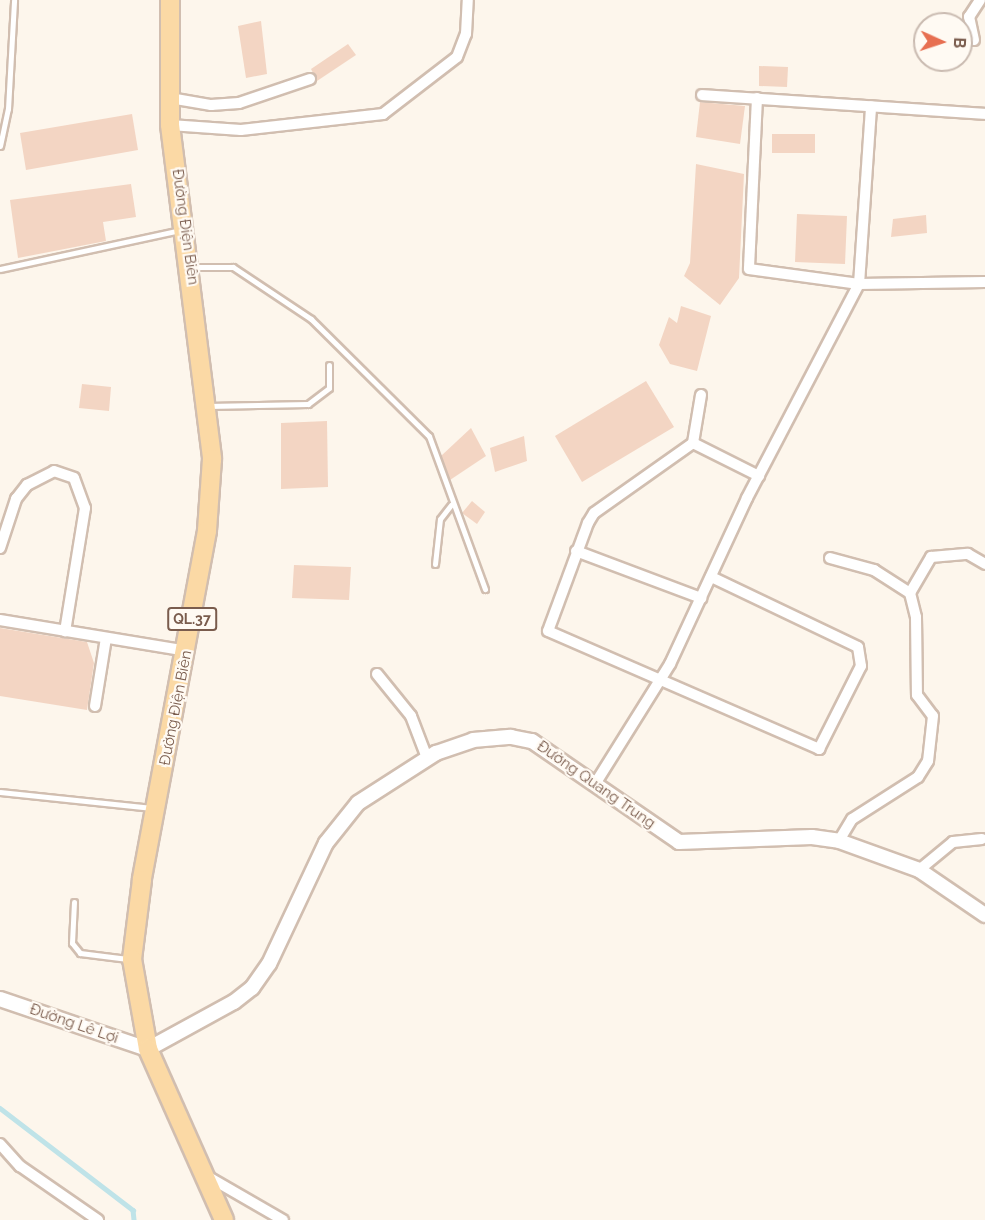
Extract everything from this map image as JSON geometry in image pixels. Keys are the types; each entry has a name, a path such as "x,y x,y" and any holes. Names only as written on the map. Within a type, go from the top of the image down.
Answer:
{"main road":[{"name":"Đường Điện Biên","path":"171,0 170,125 190,267 212,459 207,531 187,651 156,808 132,959 148,1049 224,1220"}],"street":[{"path":"170,125 241,130 383,114 457,57 466,34 468,0"},
{"path":"974,40 969,17 980,0"},
{"path":"170,98 211,105 239,103 310,79"},
{"path":"702,95 985,114"},
{"path":"757,98 749,269 859,284 985,282"},
{"path":"595,784 660,681 759,476 859,284 872,106"},
{"path":"701,395 693,443 594,513 576,551 548,631 815,751 821,747 861,666 858,647 711,577"},
{"path":"693,443 759,476"},
{"path":"0,548 16,499 27,485 54,471 74,478 85,508 65,631"},
{"path":"576,551 701,598"},
{"path":"910,593 931,557 968,554 985,564"},
{"path":"830,558 874,570 910,593 916,617 917,695 933,716 928,761 918,777 852,819 839,841"},
{"path":"0,620 187,651"},
{"path":"95,706 106,638"},
{"path":"377,674 411,716 427,758"},
{"name":"Đường Quang Trung","path":"148,1049 252,988 285,934 326,843 358,803 427,758 473,740 511,737 532,741 679,842 812,837 839,841 919,870 985,915"},
{"path":"919,870 953,842 982,839"},
{"name":"Đường Lê Lợi","path":"0,999 148,1049"},
{"path":"0,1144 20,1166 98,1220"},
{"path":"204,1175 282,1220"}],"lane":[{"path":"0,146 8,109 14,0"},
{"path":"0,269 184,229"},
{"path":"190,267 223,264 243,271 334,338 429,436 445,472 451,505 485,589"},
{"path":"206,406 308,405 329,387 329,365"},
{"path":"435,564 440,519 451,505"},
{"path":"0,792 156,808"},
{"path":"74,902 72,944 80,953 132,959"}],"building":[{"path":"261,21 267,74 246,78 238,26"},
{"path":"348,44 356,55 317,81 311,69"},
{"path":"759,66 788,67 787,87 759,86"},
{"path":"700,102 745,106 740,144 696,137"},
{"path":"132,114 138,150 26,170 20,133"},
{"path":"772,134 815,134 815,153 772,153"},
{"path":"696,164 744,174 739,278 720,305 684,276 690,263"},
{"path":"131,184 136,217 103,222 106,241 18,258 10,200"},
{"path":"797,214 847,216 845,264 795,262"},
{"path":"926,215 927,233 891,237 893,219"},
{"path":"681,306 711,316 697,371 670,364 659,345 669,317 677,323"},
{"path":"646,381 674,427 582,482 555,436"},
{"path":"82,384 111,387 109,411 79,408"},
{"path":"327,421 328,487 281,489 281,423"},
{"path":"471,428 486,456 450,480 441,456"},
{"path":"524,436 527,461 495,472 490,448"},
{"path":"472,501 485,512 477,524 462,513"},
{"path":"294,565 351,567 349,600 292,598"},
{"path":"0,628 87,642 94,663 87,710 0,696"}],"waterway":[{"path":"0,1108 133,1210 134,1220"}]}
